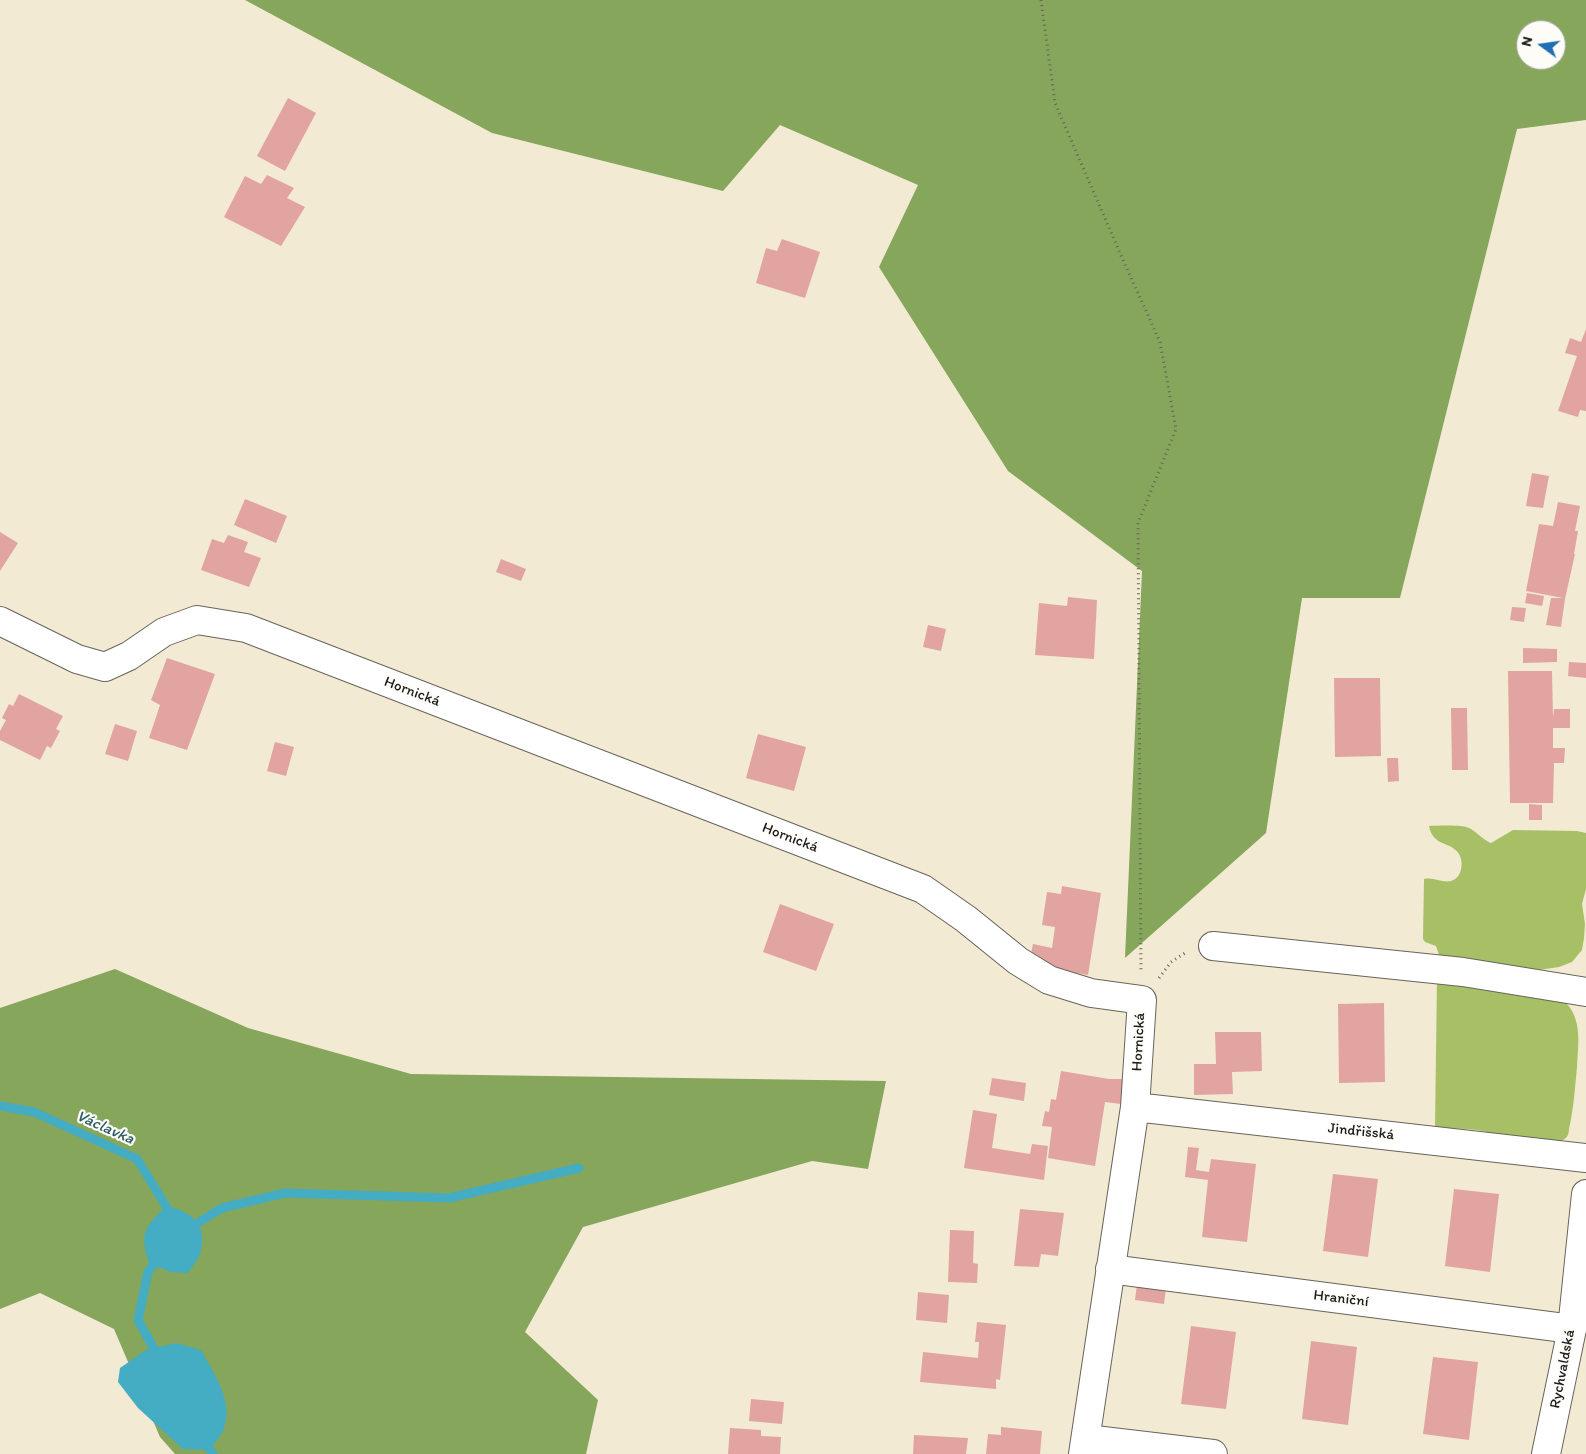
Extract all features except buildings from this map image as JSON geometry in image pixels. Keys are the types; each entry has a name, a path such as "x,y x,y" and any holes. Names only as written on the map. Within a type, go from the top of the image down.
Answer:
{"street":[{"name":"Hornická","path":"0,621 77,659 105,667 129,656 164,632 197,620 246,628 923,889 966,919 1018,961 1049,980 1091,993 1142,1000 1135,1107 1085,1446"},
{"path":"1213,946 1463,972 1586,992"},
{"name":"Jindřišská","path":"1135,1107 1586,1158"},
{"name":"Rychvaldská","path":"1546,1454 1572,1329 1586,1194"},
{"name":"Hraniční","path":"1110,1269 1572,1329"},
{"path":"1085,1446 1213,1454"}],"path":[{"path":"1040,0 1055,103 1160,342 1176,429 1138,523 1142,1000"},
{"path":"1142,1000 1172,962 1193,948 1213,946"}],"green space":[{"path":"245,0 1586,0 1586,120 1517,129 1400,598 1302,598 1266,833 1125,958 1142,571 1008,471 879,267 918,185 780,125 723,191 492,133"},
{"path":"1429,826 1467,827 1491,843 1513,830 1577,831 1586,833 1586,889 1582,904 1585,924 1584,938 1582,950 1572,962 1559,967 1532,971 1440,958 1436,946 1425,942 1423,939 1424,879 1451,881 1455,879 1460,874 1461,858 1456,850 1434,837"},
{"path":"115,969 248,1028 411,1074 886,1081 868,1169 812,1161 583,1227 525,1332 598,1400 586,1454 175,1454 160,1437 114,1329 40,1293 0,1309 0,1008"},
{"path":"1437,978 1565,1002 1571,1009 1575,1016 1578,1033 1577,1067 1568,1135 1562,1141 1539,1143 1477,1130 1435,1128"}],"water":[{"path":"166,1206 175,1208 190,1216 200,1227 202,1243 200,1253 188,1273 171,1272 149,1263 144,1237 153,1220"},
{"path":"176,1343 201,1350 217,1379 225,1399 226,1420 223,1431 209,1450 183,1449 138,1408 118,1382 120,1368 146,1350"}],"waterway":[{"name":"Václavka","path":"0,1106 34,1112 137,1159 166,1206 170,1217"},
{"path":"188,1229 222,1208 285,1193 449,1198 579,1168"},
{"name":"Václavka","path":"159,1358 138,1320 148,1272 160,1256"},
{"name":"Václavka","path":"203,1440 213,1454"}]}
